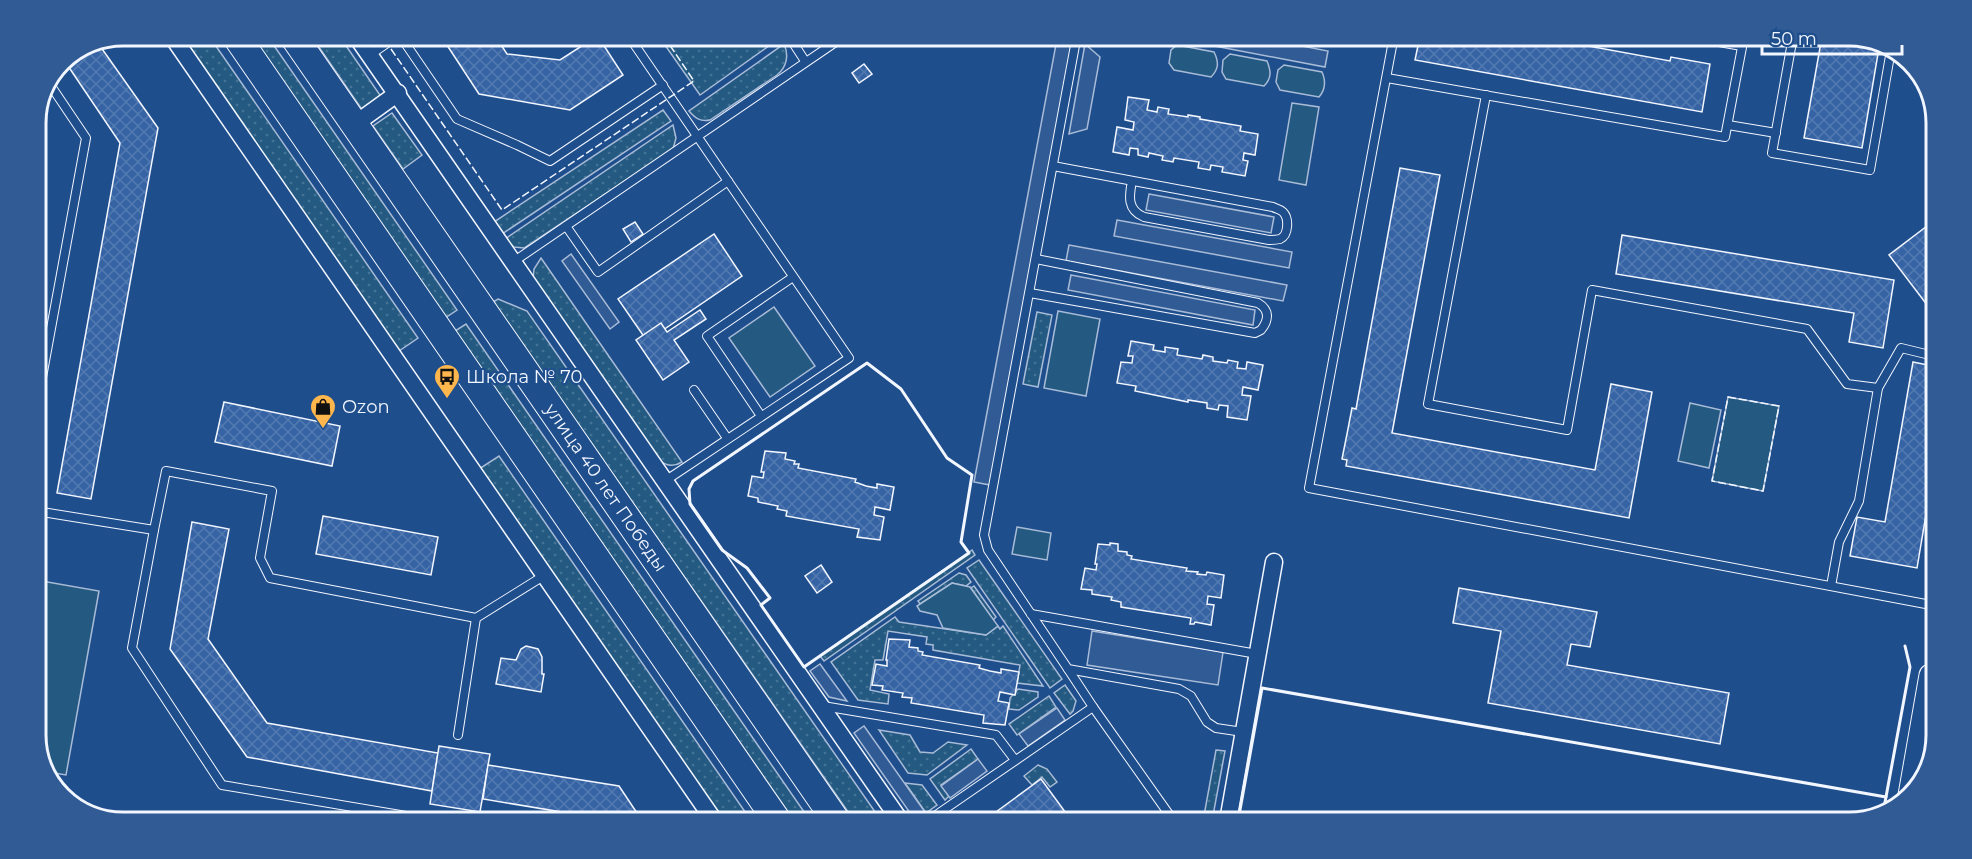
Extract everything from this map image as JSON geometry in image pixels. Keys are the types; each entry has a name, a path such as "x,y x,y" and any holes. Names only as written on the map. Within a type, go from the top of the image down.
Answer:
{"main road":[{"path":"243,46 771,812"},
{"name":"улица 40 лет Победы","path":"300,46 830,812"}],"street":[{"path":"179,46 708,812"},
{"path":"364,46 894,812"},
{"path":"355,124 398,93"},
{"path":"1229,812 1274,562"},
{"path":"1916,772 1926,705"}],"lane":[{"path":"370,55 383,46"},
{"path":"406,46 457,119 550,161 663,86"},
{"path":"636,46 849,358 665,481"},
{"path":"795,46 805,61"},
{"path":"513,262 829,46"},
{"path":"1075,46 984,535 987,550 1167,812"},
{"path":"1392,46 1309,488 1926,603"},
{"path":"1386,78 1725,137 1743,46"},
{"path":"1791,46 1772,153 1870,170 1890,58"},
{"path":"47,350 86,138 54,90"},
{"path":"1486,95 1428,404 1567,429 1592,290 1807,329 1847,384 1878,388"},
{"path":"1728,125 1776,133"},
{"path":"1053,166 1273,207 1282,212 1287,227 1284,236 1269,240 1144,217 1137,214 1131,207 1129,198 1132,181"},
{"path":"566,226 598,272 728,181"},
{"path":"1030,293 1255,333 1261,330 1267,319 1264,307 1258,303 1036,260"},
{"path":"761,416 707,336 793,277"},
{"path":"1831,586 1839,542 1859,501 1878,388 1901,348 1925,354"},
{"path":"694,390 728,438"},
{"path":"382,812 222,785 132,648 166,471 272,491 260,558 270,578 476,618 545,575"},
{"path":"47,514 154,530"},
{"path":"1031,614 1257,654"},
{"path":"458,735 476,618"},
{"path":"1068,669 1179,689 1191,696 1207,722 1216,728 1243,732"},
{"path":"820,706 996,735 1015,760"},
{"path":"940,812 1094,706"}],"shaded area":[{"path":"187,46 216,46 418,338 399,351"},
{"path":"257,46 274,46 457,310 445,318"},
{"path":"318,46 346,46 382,98 363,111"},
{"path":"666,46 769,46 700,95"},
{"path":"781,46 784,46 786,61 777,75 710,120 698,119 689,111"},
{"path":"1056,46 1072,46 990,485 974,482"},
{"path":"1085,46 1087,46 1100,57 1087,129 1069,134"},
{"path":"1176,46 1182,46 1214,52 1217,59 1216,71 1211,77 1174,70 1169,63 1171,50"},
{"path":"1215,46 1302,46 1328,51 1325,67"},
{"path":"1230,54 1267,61 1270,74 1267,83 1264,86 1226,79 1222,72 1223,60"},
{"path":"1284,65 1322,72 1324,85 1319,97 1280,90 1276,82 1278,70"},
{"path":"1292,103 1319,107 1306,185 1279,180"},
{"path":"663,110 671,121 502,234 494,222"},
{"path":"392,113 422,155 403,169 373,126"},
{"path":"673,125 676,138 673,149 524,248 514,247 505,239"},
{"path":"1149,194 1274,217 1271,233 1146,210"},
{"path":"1117,220 1292,252 1289,268 1114,236"},
{"path":"1069,245 1287,285 1283,301 1066,261"},
{"path":"571,254 619,322 610,329 562,261"},
{"path":"541,258 682,462 670,465 659,460 533,279 534,269"},
{"path":"1071,275 1255,310 1253,325 1068,290"},
{"path":"498,299 527,311 875,812 848,812 493,302"},
{"path":"774,307 815,366 770,397 729,338"},
{"path":"1058,311 1100,319 1086,396 1044,388"},
{"path":"1037,312 1052,315 1038,387 1023,384"},
{"path":"466,324 804,812 788,812 455,331"},
{"path":"1728,397 1779,406 1763,491 1712,481"},
{"path":"1690,403 1721,410 1709,468 1678,461"},
{"path":"499,456 745,812 716,812 479,469"},
{"path":"1017,527 1051,533 1047,560 1012,554"},
{"path":"972,550 975,555 824,661 820,656"},
{"path":"979,560 1062,679 1050,688 967,568"},
{"path":"959,573 966,575 971,582 966,586 952,583 920,604 918,601"},
{"path":"47,582 99,591 66,775 56,773 54,770 47,741"},
{"path":"952,583 970,587 998,626 986,635 943,628 937,615 920,611 917,606"},
{"path":"974,586 996,617 993,620 971,588"},
{"path":"895,617 899,622 986,635 998,626 1000,629 1003,626 1043,686 1017,683 1020,665 933,650 933,645 926,644 927,637 888,631 883,660 875,660 870,690 889,694 888,704 858,700 831,662"},
{"path":"1092,631 1223,652 1218,685 1087,665"},
{"path":"820,664 847,701 829,697 810,671"},
{"path":"1065,685 1076,701 1070,714 1054,693"},
{"path":"1018,689 1038,692 1038,697 1019,710 1009,709 1010,698"},
{"path":"1049,696 1056,707 1017,735 1009,724"},
{"path":"1057,708 1065,720 1028,746 1019,734"},
{"path":"864,726 925,812 909,812 854,733"},
{"path":"879,730 910,735 920,752 933,753 948,742 967,745 927,775 908,773"},
{"path":"971,749 978,759 941,785 949,796 945,800 930,779"},
{"path":"1216,750 1225,751 1214,812 1205,812"},
{"path":"978,759 987,771 950,798 941,786"},
{"path":"1038,765 1047,769 1057,782 1050,787 1042,777 1032,785 1024,776"},
{"path":"905,783 922,785 937,805 925,812"}],"building":[{"path":"448,46 502,46 507,54 560,60 582,46 604,46 623,75 570,110 479,94"},
{"path":"1418,46 1588,46 1670,61 1671,57 1710,64 1702,112 1415,60"},
{"path":"1820,46 1849,46 1878,52 1862,148 1804,138"},
{"path":"103,50 158,128 91,499 57,493 120,143 70,68 81,59"},
{"path":"864,64 872,74 859,83 852,73"},
{"path":"1128,97 1149,100 1147,110 1157,112 1158,107 1169,109 1168,114 1188,117 1188,115 1241,126 1240,131 1258,134 1255,155 1244,153 1243,160 1248,161 1245,176 1222,172 1223,167 1211,165 1210,170 1198,168 1199,162 1174,158 1173,162 1162,160 1163,156 1149,153 1148,157 1138,155 1138,149 1130,148 1129,155 1113,152 1117,127 1133,130 1134,122 1125,120"},
{"path":"1400,168 1440,175 1392,433 1595,470 1611,384 1652,392 1629,518 1346,466 1347,460 1342,459 1352,408 1356,409"},
{"path":"635,222 643,234 631,242 623,229"},
{"path":"1925,227 1925,303 1889,255"},
{"path":"714,234 742,276 647,341 618,299"},
{"path":"1622,235 1894,280 1883,348 1849,342 1854,313 1616,274"},
{"path":"700,310 706,319 674,340 689,362 663,380 636,340 661,323 667,332"},
{"path":"1131,341 1154,345 1153,350 1165,352 1165,347 1178,349 1177,355 1202,359 1203,355 1213,357 1213,361 1238,362 1237,368 1246,369 1247,362 1263,365 1258,390 1243,387 1242,395 1251,396 1247,420 1227,417 1228,406 1219,405 1218,410 1207,408 1207,403 1188,400 1188,402 1135,391 1136,386 1117,383 1121,362 1132,363 1133,356 1128,356"},
{"path":"1913,362 1925,364 1926,517 1917,568 1850,556 1857,517 1885,522"},
{"path":"224,402 340,426 332,466 215,442"},
{"path":"765,451 786,453 785,459 795,461 794,464 799,464 798,468 856,479 855,482 866,486 877,488 877,484 894,487 890,510 875,507 874,515 884,517 880,540 857,537 859,529 786,516 787,511 777,509 778,506 758,502 758,498 748,496 752,476 763,478 764,472 761,472"},
{"path":"323,516 438,537 431,575 316,554"},
{"path":"192,522 229,529 208,639 267,723 438,753 432,791 247,757 170,649"},
{"path":"1110,543 1118,544 1118,551 1127,552 1127,555 1132,556 1131,559 1187,568 1186,571 1198,572 1197,574 1206,575 1207,572 1224,575 1221,598 1208,596 1207,604 1214,605 1211,625 1195,622 1190,624 1191,618 1121,607 1121,602 1111,600 1112,597 1092,594 1092,590 1081,589 1085,568 1096,570 1098,544 1110,545"},
{"path":"821,565 832,582 817,593 805,576"},
{"path":"1459,588 1597,612 1590,647 1571,644 1567,665 1729,693 1720,744 1488,703 1501,631 1453,623"},
{"path":"889,639 910,640 909,647 918,648 918,651 923,652 922,655 980,665 979,668 1001,673 1001,669 1019,672 1015,695 1000,692 998,701 1009,703 1005,725 983,723 984,715 911,703 912,698 902,697 903,693 882,690 883,686 872,685 876,664 887,666"},
{"path":"526,646 538,649 542,657 542,674 544,674 541,692 496,684 501,658 516,660 521,649"},
{"path":"439,746 490,754 480,812 430,804"},
{"path":"488,765 619,786 636,812 562,812 483,799"},
{"path":"1041,779 1065,812 996,812"}],"fence":[{"path":"391,49 502,210 694,81 670,46"},
{"path":"1728,397 1779,406 1763,491 1712,481 1728,397"}],"wall":[{"path":"867,363 901,389 947,458 972,475 961,542 969,553 804,667 761,605 770,598 747,568 722,550 690,504 689,489 693,481 867,363"},
{"path":"1886,797 1910,667 1905,646"},
{"path":"1240,812 1262,688 1886,797 1885,804"}],"place":[{"name":"Школа № 70","path":"447,400"},
{"name":"Ozon","path":"323,430"}]}
